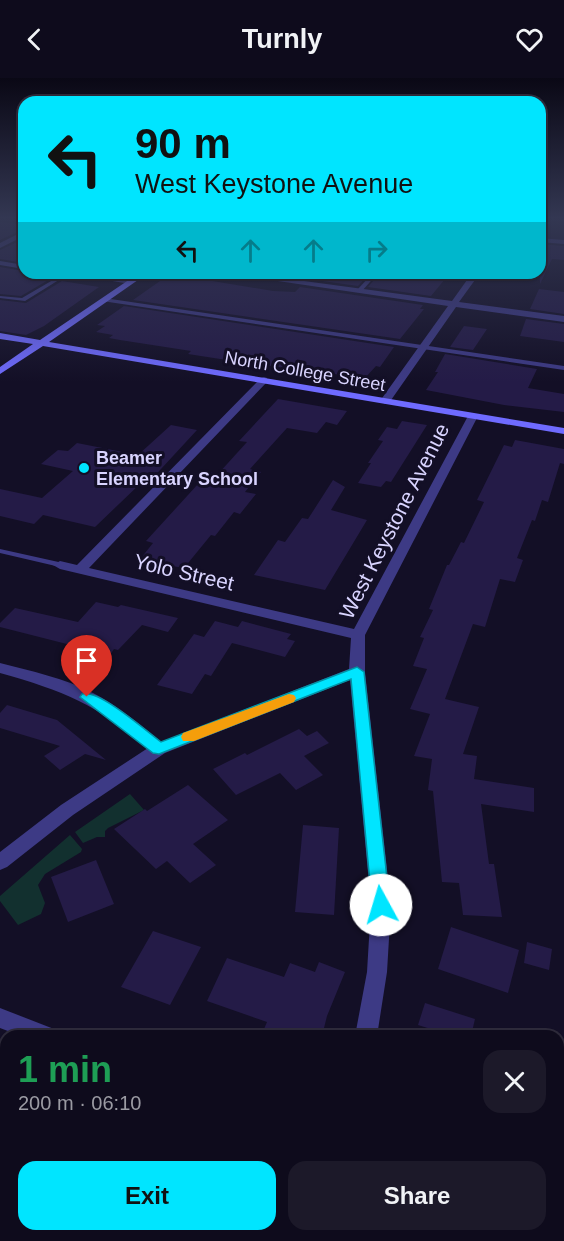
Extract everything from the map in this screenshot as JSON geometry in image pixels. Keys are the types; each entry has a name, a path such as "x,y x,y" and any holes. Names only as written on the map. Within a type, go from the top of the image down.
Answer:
{"street":[{"path":"110,279 130,282"},
{"path":"0,371 135,279"},
{"path":"272,279 564,319"},
{"path":"385,401 472,279"},
{"name":"North College Street","path":"0,336 564,431"},
{"path":"81,569 264,380"},
{"name":"West Keystone Avenue","path":"367,1030 377,972 381,905 357,672 358,635 473,416"},
{"name":"Yolo Street","path":"60,565 358,635"},
{"path":"0,668 59,685 87,697 117,716 159,749"},
{"path":"0,862 67,810 159,749 357,672"},
{"path":"0,1018 31,1030"}],"lane":[{"path":"0,297 23,300 59,279"},
{"path":"359,291 370,279"},
{"path":"104,300 564,368"},
{"name":"Yolo Street","path":"0,551 60,565"}],"green space":[{"path":"130,794 144,810 108,828 105,831 105,837 97,837 83,843 75,832"},
{"path":"70,835 82,849 81,852 45,874 38,885 45,903 41,914 18,925 0,901 0,896"}],"building":[{"path":"0,273 18,273 18,279 50,279 21,296 0,294"},
{"path":"163,279 200,279 273,291 295,292 300,287 423,305 420,309 424,309 400,339 133,300"},
{"path":"308,279 364,279 358,286"},
{"path":"375,279 445,279 431,296 368,287"},
{"path":"62,281 99,287 44,326 26,335 0,331 0,300 26,303"},
{"path":"539,289 564,292 564,314 530,309"},
{"path":"124,306 394,347 380,367 376,366 365,378 188,354 191,351 109,338 113,335 96,332 105,326 97,325"},
{"path":"526,319 564,324 564,342 520,336"},
{"path":"464,326 487,329 473,350 450,347"},
{"path":"445,354 537,369 528,388 564,394 564,412 504,405 426,390 438,372 435,372"},
{"path":"278,399 347,411 337,425 326,422 317,433 287,428 250,469 261,472 245,492 256,494 240,514 234,512 215,536 211,535 184,568 172,566 169,570 137,563 153,543 146,541 209,472 218,474 247,442 239,441"},
{"path":"402,421 427,425 391,482 386,481 381,487 358,483 383,441 378,440 387,427 397,429"},
{"path":"171,425 197,430 149,482 143,481 95,527 43,515 34,524 0,516 0,489 42,498 73,471 41,464 58,450 68,451 77,443 138,455"},
{"path":"515,440 564,449 564,464 560,463 548,502 542,500 535,521 532,520 517,558 523,560 515,582 500,579 485,627 473,624 445,699 479,707 463,754 477,756 474,779 534,788 534,812 481,804 489,864 494,864 502,917 463,915 459,883 442,882 433,791 428,790 432,759 414,756 430,714 410,709 427,669 413,666 424,638 420,637 433,610 429,609 447,565 461,542 464,543 484,502 477,500 504,445 512,447"},
{"path":"333,480 345,487 331,510 367,520 325,590 254,575 278,540 285,542 302,518 308,519"},
{"path":"96,602 118,607 121,605 178,618 168,632 142,625 118,650 114,649 110,655 0,627 0,623 15,608 78,622"},
{"path":"215,621 238,627 242,621 291,634 287,639 295,641 285,657 232,643 211,676 205,674 192,694 157,685 194,634 204,637"},
{"path":"7,705 57,720 106,760 85,754 60,770 44,756 60,746 0,728 0,713"},
{"path":"299,729 307,736 317,731 329,743 304,756 323,775 296,790 280,773 236,795 213,769 245,753 247,755"},
{"path":"188,785 228,820 193,844 216,865 190,883 167,861 156,869 114,829"},
{"path":"303,825 339,828 334,915 295,912"},
{"path":"96,860 114,904 68,922 51,877"},
{"path":"451,927 519,950 508,993 438,969"},
{"path":"153,931 201,947 170,1005 121,987"},
{"path":"527,942 552,949 549,970 524,963"},
{"path":"227,958 284,977 290,963 315,972 319,962 345,972 324,1030 264,1030 267,1022 207,1001"},
{"path":"425,1003 475,1019 472,1030 434,1030 418,1025"}],"slow traffic":[{"path":"189,737 289,698"}],"place":[{"name":"Beamer Elementary School","path":"84,468"}],"route":[{"path":"87,697 117,716 159,749 357,672 381,905"}]}
